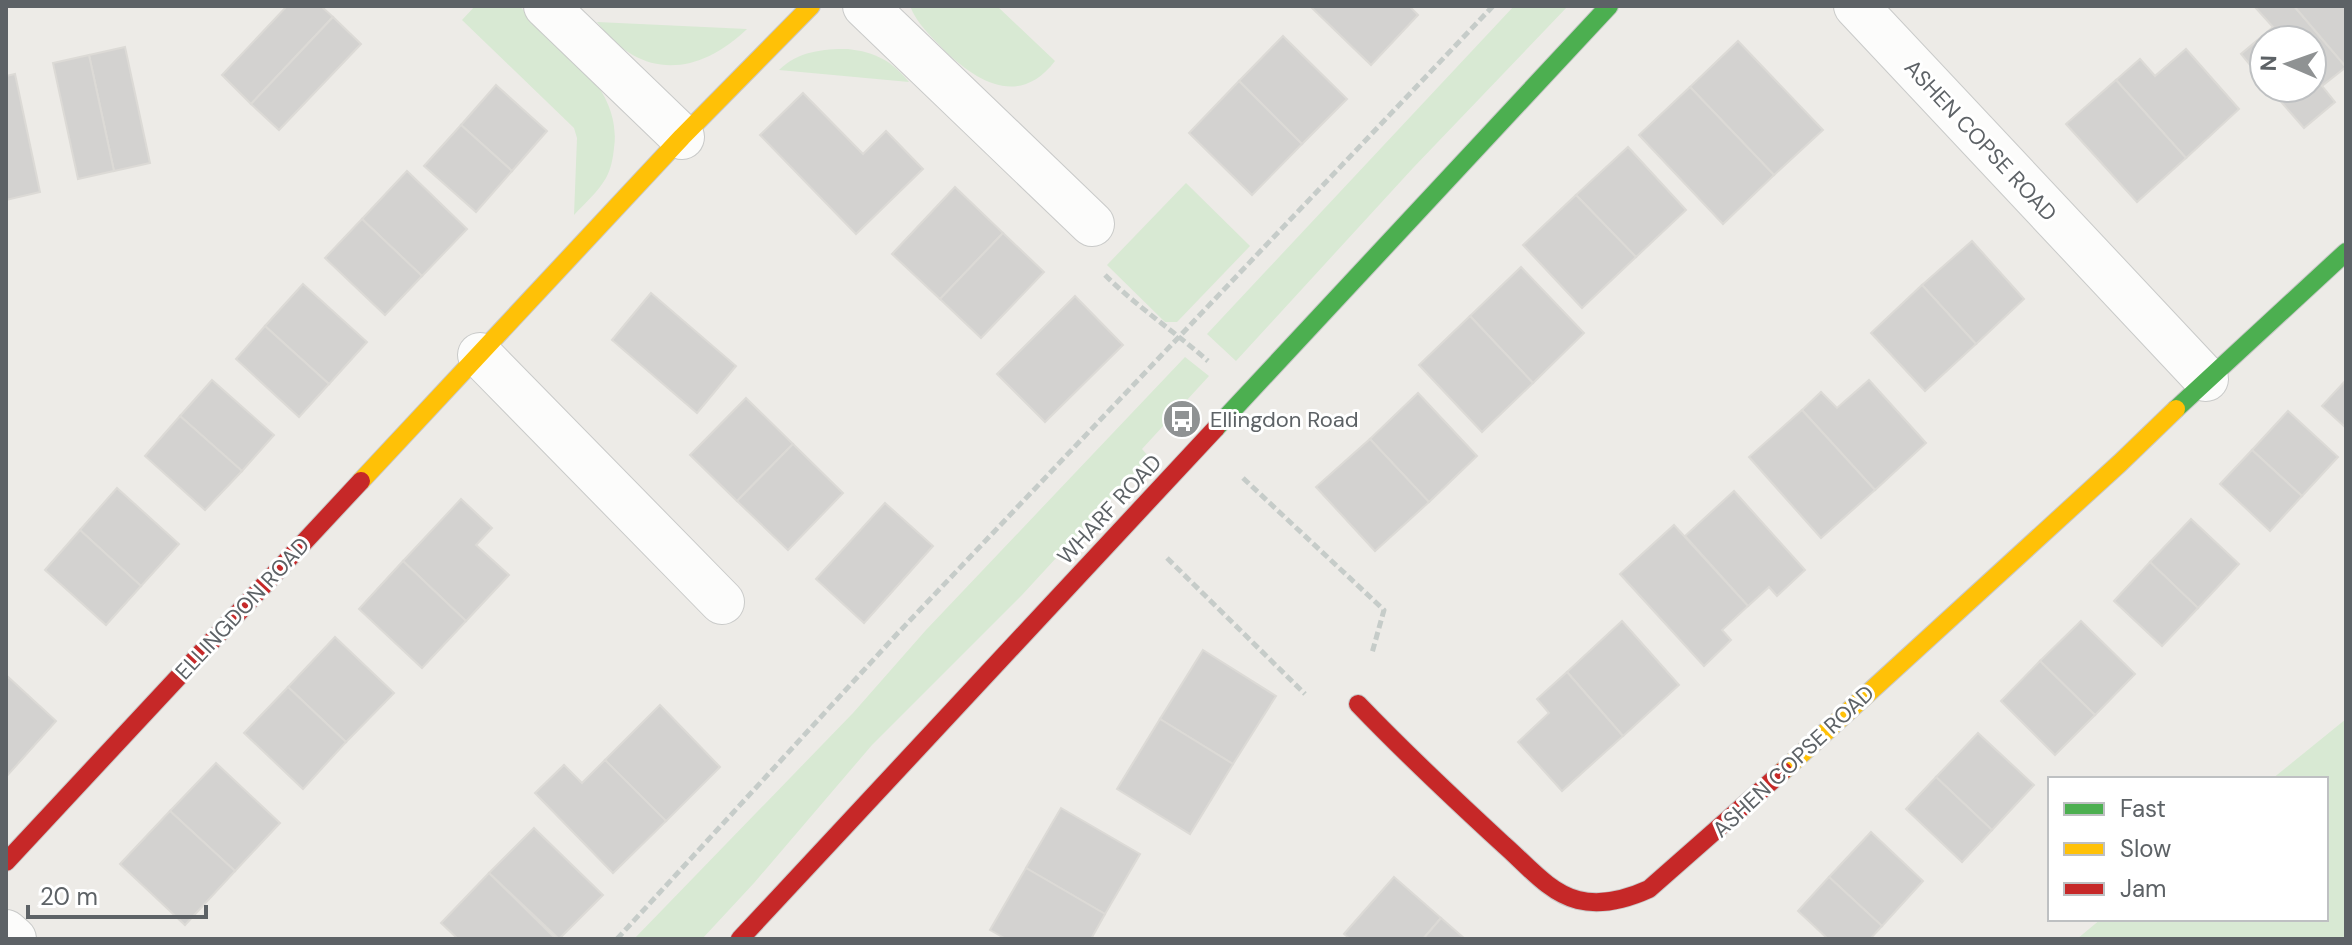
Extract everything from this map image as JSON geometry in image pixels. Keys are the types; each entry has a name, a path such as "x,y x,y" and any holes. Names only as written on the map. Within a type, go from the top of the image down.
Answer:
{"street":[{"path":"546,6 682,137"},
{"name":"ELLINGDON ROAD","path":"6,862 682,137 811,6"},
{"path":"865,6 1092,224"},
{"name":"WHARF ROAD","path":"740,939 1609,6"},
{"name":"ASHEN COPSE ROAD","path":"1856,6 2206,379"},
{"name":"ASHEN COPSE ROAD","path":"1358,704 1429,777 1552,888 1577,900 1599,902 1628,899 1649,889 1722,827 2346,252"},
{"path":"480,355 722,602"},
{"path":"6,932 14,939"}],"path":[{"path":"617,939 897,634 1493,6"},
{"path":"1092,224 1105,276 1156,322 1181,337 1247,396"},
{"path":"1164,556 1304,694 1358,704 1384,610 1250,484 1202,445"}],"green space":[{"path":"475,6 519,6 585,68 609,105 614,126 610,167 599,188 574,215 577,138 574,128 462,20"},
{"path":"910,6 997,6 1055,61 1042,75 1028,83 1013,86 985,80 944,50 920,24"},
{"path":"1514,6 1568,6 1413,168 1236,361 1207,334"},
{"path":"597,22 747,29 709,56 689,63 669,65 650,62 632,54 614,41"},
{"path":"848,49 867,52 882,59 909,82 779,70 803,55"},
{"path":"1186,183 1250,246 1177,322 1165,322 1107,265"},
{"path":"1185,357 1209,376 1142,449 1149,457 1022,595 872,745 702,939 634,939 853,713 926,630"},
{"path":"2346,719 2346,939 2077,939 2099,921 2328,921 2328,777 2274,777"}],"building":[{"path":"287,6 321,6 333,17 251,104 222,75"},
{"path":"1310,6 1409,6 1418,15 1371,65"},
{"path":"2254,6 2294,6 2309,24 2270,24"},
{"path":"2294,6 2346,6 2346,67 2328,46 2328,24 2309,24"},
{"path":"333,17 361,44 279,130 251,104"},
{"path":"1283,36 1347,99 1302,144 1239,81"},
{"path":"1738,41 1823,130 1774,175 1690,87"},
{"path":"2328,46 2346,67 2328,81"},
{"path":"125,47 150,163 114,171 89,55"},
{"path":"2248,48 2248,63 2241,54"},
{"path":"2186,49 2239,109 2186,158 2116,80 2140,59 2155,76"},
{"path":"89,55 114,171 78,179 53,63"},
{"path":"15,74 40,192 6,200 6,76"},
{"path":"2116,80 2186,158 2137,202 2066,124"},
{"path":"1239,81 1302,144 1252,195 1189,133"},
{"path":"496,85 547,131 512,171 461,125"},
{"path":"1690,87 1774,175 1723,224 1639,135"},
{"path":"803,93 863,154 886,131 923,169 856,234 760,135"},
{"path":"2328,93 2335,102 2304,128 2283,104 2328,104"},
{"path":"461,125 512,171 476,212 424,166"},
{"path":"1628,147 1686,210 1636,257 1576,195"},
{"path":"407,171 467,229 422,276 362,219"},
{"path":"955,187 1003,233 940,299 892,254"},
{"path":"1576,195 1636,257 1582,308 1523,245"},
{"path":"362,219 422,276 385,315 325,258"},
{"path":"1003,233 1044,272 981,338 940,299"},
{"path":"1972,241 2024,299 1976,344 1922,285"},
{"path":"1521,267 1584,333 1533,383 1470,316"},
{"path":"303,284 367,342 329,384 265,326"},
{"path":"1922,285 1976,344 1925,391 1871,333"},
{"path":"651,293 736,366 697,413 612,340"},
{"path":"1075,296 1123,345 1045,422 997,374"},
{"path":"1470,316 1533,383 1482,432 1419,365"},
{"path":"265,326 329,384 299,417 236,359"},
{"path":"212,380 274,435 242,471 180,416"},
{"path":"1869,380 1926,443 1875,490 1802,410 1821,392 1837,408"},
{"path":"2346,380 2346,428 2322,406"},
{"path":"1418,393 1477,456 1429,502 1370,439"},
{"path":"746,398 793,444 737,501 690,455"},
{"path":"1802,410 1875,490 1821,538 1749,457"},
{"path":"2288,411 2338,457 2302,496 2252,450"},
{"path":"180,416 242,471 205,510 145,456"},
{"path":"1370,439 1429,502 1375,551 1316,487"},
{"path":"793,444 843,493 788,550 737,501"},
{"path":"2252,450 2302,496 2270,531 2220,484"},
{"path":"117,488 179,544 141,586 80,530"},
{"path":"1734,491 1805,570 1777,596 1769,587 1748,606 1685,536"},
{"path":"461,499 492,528 476,545 509,575 466,621 403,561"},
{"path":"885,503 933,546 864,623 816,579"},
{"path":"2191,519 2239,564 2198,608 2150,562"},
{"path":"1674,525 1748,606 1722,630 1731,640 1704,666 1620,574"},
{"path":"80,530 141,586 106,625 45,570"},
{"path":"403,561 466,621 422,668 359,609"},
{"path":"2150,562 2198,608 2162,646 2114,601"},
{"path":"1622,621 1679,685 1623,736 1567,672"},
{"path":"2081,621 2135,674 2095,715 2040,661"},
{"path":"335,637 394,693 346,742 288,687"},
{"path":"1203,650 1276,696 1233,764 1160,719"},
{"path":"2040,661 2095,715 2055,755 2001,701"},
{"path":"1567,672 1623,736 1562,791 1518,742 1549,713 1537,699"},
{"path":"6,675 56,721 6,777"},
{"path":"288,687 346,742 303,789 244,733"},
{"path":"660,705 720,767 666,821 605,760"},
{"path":"1160,719 1233,764 1190,834 1117,789"},
{"path":"1978,733 2034,785 1992,830 1936,777"},
{"path":"605,760 666,821 613,873 535,793 564,765 582,783"},
{"path":"216,763 280,823 235,871 170,811"},
{"path":"1936,777 1992,830 1962,862 1906,809"},
{"path":"1061,808 1140,854 1105,914 1026,868"},
{"path":"170,811 235,871 185,925 120,864"},
{"path":"534,828 603,895 559,939 489,873"},
{"path":"1871,832 1923,881 1882,926 1829,877"},
{"path":"1026,868 1105,914 1091,939 1006,939 990,930"},
{"path":"489,873 556,939 458,939 441,923"},
{"path":"1394,877 1441,918 1423,939 1350,939 1344,934"},
{"path":"1829,877 1882,926 1870,939 1828,939 1798,911"},
{"path":"1441,918 1465,939 1423,939"}],"traffic: fast":[{"path":"1216,428 1609,6"},
{"path":"2176,409 2346,252"}],"traffic: slow":[{"path":"361,481 682,137 811,6"},
{"path":"1783,771 2176,409"}],"traffic: jam":[{"path":"740,939 1216,428"},
{"path":"6,862 361,481"},
{"path":"1358,704 1538,877 1557,891 1587,902 1614,900 1649,889 1783,771"}],"place":[{"name":"Ellingdon Road","path":"1182,419"}]}
